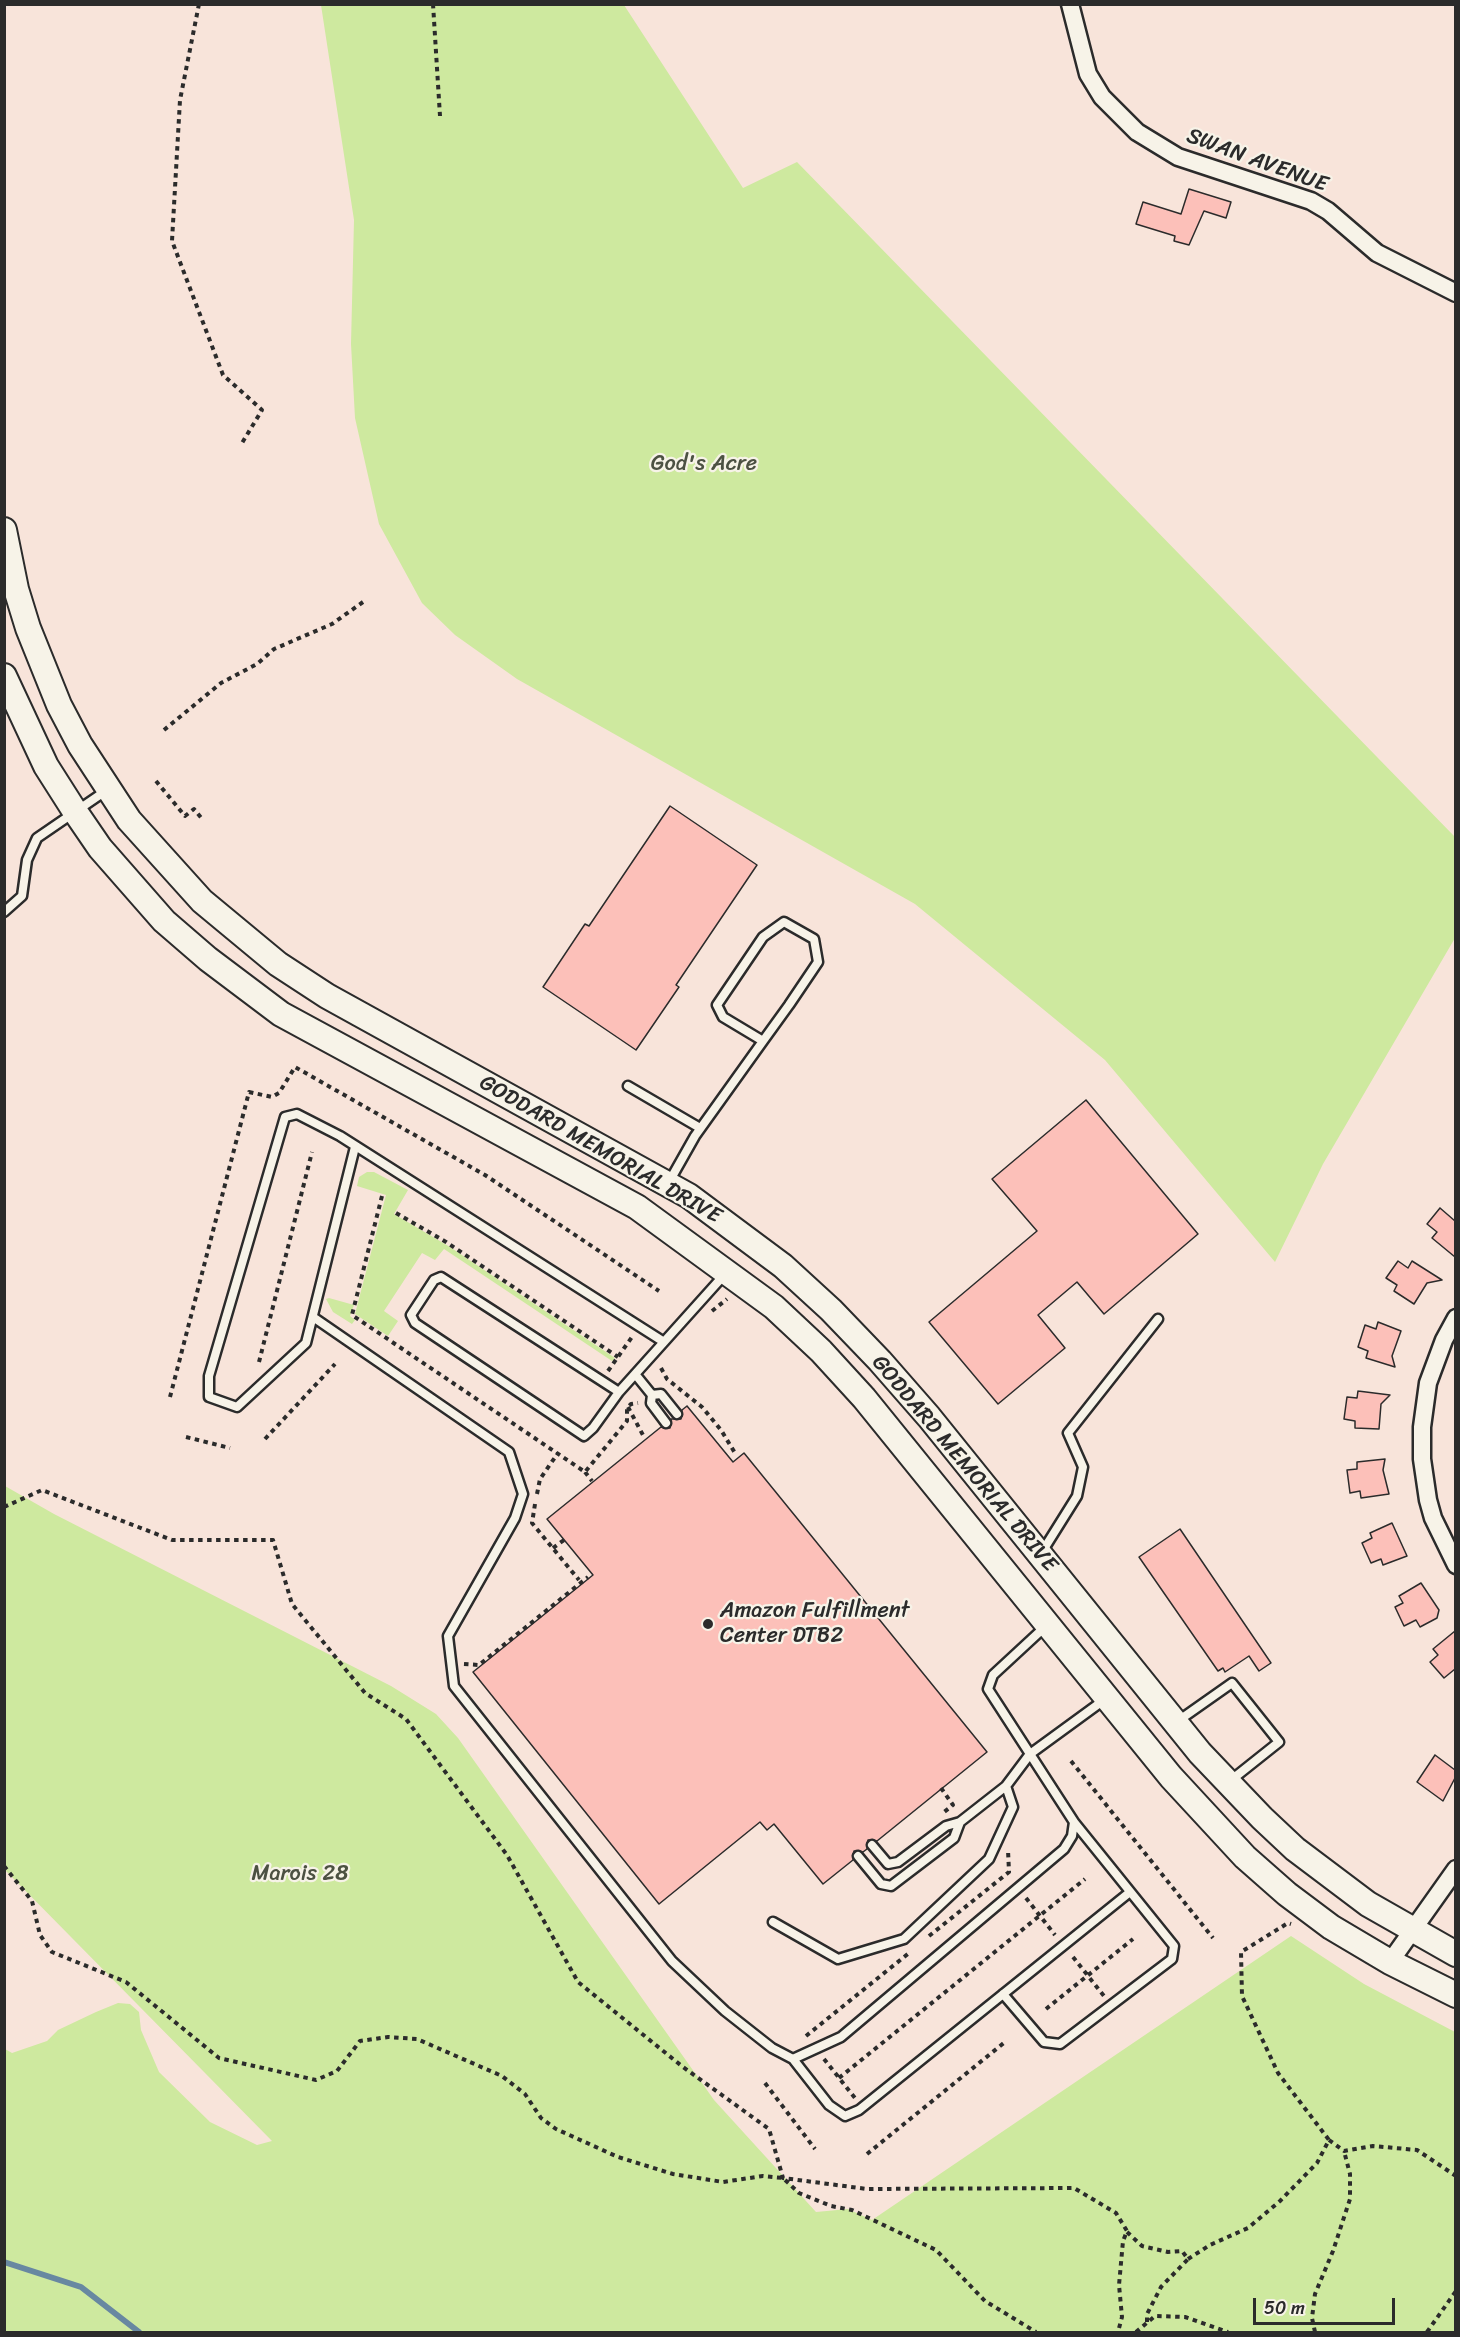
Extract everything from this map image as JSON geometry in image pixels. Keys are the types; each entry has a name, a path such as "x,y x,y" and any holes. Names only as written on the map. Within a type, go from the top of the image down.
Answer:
{"main road":[{"name":"GODDARD MEMORIAL DRIVE","path":"4,530 16,589 42,667 69,725 107,790 176,875 233,929 278,964 327,996 689,1196 783,1266 855,1333 929,1417 1175,1723 1228,1782 1304,1856 1368,1904 1455,1954"},
{"name":"GODDARD MEMORIAL DRIVE","path":"4,676 46,766 74,810 100,848 164,921 269,1006 320,1038 637,1207 774,1307 843,1374 1171,1777 1245,1857 1331,1927 1390,1962 1455,1995"}],"street":[{"name":"SWAN AVENUE","path":"1070,4 1088,74 1102,98 1137,132 1160,147 1196,165 1311,201 1328,211 1377,254 1455,293"},
{"path":"1455,1318 1435,1361 1428,1383 1422,1427 1422,1459 1428,1500 1433,1518 1455,1565"},
{"path":"1390,1962 1455,1869"}],"lane":[{"path":"4,912 22,896 27,860 37,838 74,810 107,790"},
{"path":"668,1185 700,1128 763,1041 818,962 814,939 784,922 763,937 717,1005 723,1017 763,1041"},
{"path":"628,1086 700,1128"},
{"path":"355,1147 306,1343 237,1407 209,1397 209,1376 285,1117 297,1114 340,1136 664,1342"},
{"path":"619,1392 441,1277 434,1280 411,1315 415,1323 584,1436 593,1428 619,1392 727,1272"},
{"path":"313,1317 509,1452 523,1494 515,1518 448,1636 454,1686 672,1961 725,2011 772,2048 793,2059 829,2105 845,2116 862,2107 1130,1892"},
{"path":"1040,1555 1077,1496 1083,1467 1068,1432 1158,1319"},
{"path":"635,1374 652,1395 651,1403 666,1423"},
{"path":"652,1395 661,1394 677,1414"},
{"path":"1003,1994 1044,2042 1060,2044 1172,1959 1174,1946 1074,1822 988,1689 993,1675 1047,1624"},
{"path":"1175,1723 1232,1683 1279,1742 1228,1782"},
{"path":"872,1845 888,1864 898,1862 946,1826 960,1822 1006,1786 1030,1754 1107,1698"},
{"path":"773,1922 838,1959 904,1939 989,1859 1013,1808 1006,1786"},
{"path":"858,1856 881,1884 891,1886 954,1838 960,1822"},
{"path":"793,2059 841,2037 1049,1862 1064,1849 1072,1836 1074,1822"}],"path":[{"path":"199,4 180,100 172,242 224,375 262,410 242,443"},
{"path":"433,4 440,116"},
{"path":"164,730 221,683 257,664 274,649 332,624 363,602"},
{"path":"156,781 185,816 194,809 203,820"},
{"path":"259,1362 312,1152"},
{"path":"396,1213 446,1242 618,1358"},
{"path":"710,1312 733,1296"},
{"path":"607,1373 632,1337"},
{"path":"667,1360 660,1369 663,1374 691,1395 723,1433 735,1453"},
{"path":"265,1439 335,1364"},
{"path":"628,1406 644,1437"},
{"path":"717,1437 723,1433"},
{"path":"186,1437 230,1448"},
{"path":"558,1453 540,1479 532,1523 579,1580"},
{"path":"585,1472 592,1481"},
{"path":"4,1507 42,1490 172,1540 273,1540 292,1604 366,1693 406,1719 507,1855 578,1982 683,2067 769,2129 783,2178 799,2193 831,2206 852,2210 936,2250 985,2301 1035,2332"},
{"path":"553,1548 564,1540"},
{"path":"451,1660 479,1665 588,1577"},
{"path":"1071,1761 1213,1938"},
{"path":"941,1788 953,1805 942,1814"},
{"path":"4,1866 32,1901 40,1935 52,1952 126,1982 219,2058 316,2080 337,2071 360,2042 388,2037 417,2039 502,2076 525,2094 541,2118 556,2130 618,2157 673,2174 723,2182 763,2176 867,2188 1074,2188 1116,2213 1127,2231 1142,2246 1168,2252 1182,2251 1188,2259"},
{"path":"839,2078 1085,1879"},
{"path":"1025,1898 1055,1935"},
{"path":"1297,1926 1288,1923 1241,1952 1242,1996 1278,2073 1329,2140 1344,2151 1350,2174 1350,2199 1333,2251 1315,2294 1312,2318 1315,2332"},
{"path":"1046,2009 1133,1939"},
{"path":"1073,1957 1111,2005"},
{"path":"867,2154 1005,2042"},
{"path":"824,2059 862,2107"},
{"path":"765,2083 815,2149"},
{"path":"1147,2324 1147,2314 1161,2287 1188,2259 1210,2245 1248,2228 1280,2201 1317,2163 1329,2140"},
{"path":"1344,2151 1373,2146 1417,2150 1455,2176"},
{"path":"1118,2332 1122,2317 1119,2284 1123,2241 1127,2231"},
{"path":"1427,2332 1455,2291"},
{"path":"1136,2332 1155,2316 1185,2316 1228,2332"}],"green space":[{"name":"God's Acre","path":"321,5 624,5 743,188 797,162 1455,837 1455,938 1323,1164 1275,1262 1105,1060 915,904 517,679 455,635 422,603 379,524 355,418 351,344 354,220"},
{"path":"367,1172 374,1172 408,1190 394,1214 450,1247 615,1358 612,1361 444,1249 435,1260 422,1253 384,1311 398,1321 388,1336 355,1314 386,1195 357,1186 359,1177"},
{"path":"326,1299 354,1305 350,1316 355,1320 352,1324 333,1312"},
{"name":"Marois 28","path":"5,1486 54,1514 391,1686 436,1714 458,1738 714,2100 816,2212 848,2209 872,2220 1291,1936 1364,1984 1455,2032 1455,2332 5,2332 5,2049 12,2053 47,2041 58,2030 96,2012 118,2003 130,2004 139,2012 141,2030 159,2072 210,2122 257,2145 272,2141 5,1870"}],"building":[{"path":"1189,189 1231,202 1226,218 1204,211 1189,245 1174,241 1175,236 1136,224 1143,202 1181,214"},
{"path":"670,806 757,865 676,985 679,987 636,1050 543,987 585,924 589,926"},
{"path":"1086,1100 1198,1234 1104,1314 1077,1282 1038,1315 1065,1348 998,1404 929,1322 1037,1231 992,1179"},
{"path":"1440,1208 1455,1221 1455,1257 1432,1238 1437,1232 1427,1224"},
{"path":"1398,1261 1408,1268 1412,1261 1442,1280 1427,1283 1414,1304 1394,1291 1397,1285 1386,1278"},
{"path":"1378,1322 1401,1331 1392,1356 1395,1367 1366,1358 1368,1351 1358,1347 1365,1325 1376,1329"},
{"path":"1358,1391 1390,1395 1381,1404 1379,1429 1355,1428 1355,1421 1344,1419 1347,1397 1357,1398"},
{"name":"Amazon Fulfillment Center DTB2","path":"687,1406 733,1462 744,1453 987,1752 877,1841 868,1840 867,1849 863,1852 854,1851 853,1860 823,1884 774,1824 767,1830 760,1822 659,1904 473,1672 593,1575 547,1519 661,1427 670,1428 671,1419 681,1419 682,1410"},
{"path":"1385,1459 1383,1470 1389,1494 1361,1498 1360,1491 1350,1493 1347,1470 1357,1469 1357,1462"},
{"path":"1392,1523 1407,1556 1383,1565 1381,1559 1371,1563 1362,1543 1372,1538 1370,1533"},
{"path":"1180,1529 1271,1663 1259,1671 1249,1656 1225,1672 1223,1668 1218,1671 1139,1557"},
{"path":"1421,1583 1439,1610 1437,1618 1420,1627 1416,1620 1404,1626 1395,1607 1403,1603 1399,1596"},
{"path":"1455,1631 1455,1669 1444,1678 1430,1662 1438,1655 1433,1649"},
{"path":"1435,1755 1455,1770 1455,1778 1443,1801 1417,1782"}],"waterway":[{"path":"4,2262 81,2287 139,2332"}],"place":[{"name":"Amazon Fulfillment Center DTB2","path":"708,1624"}]}
